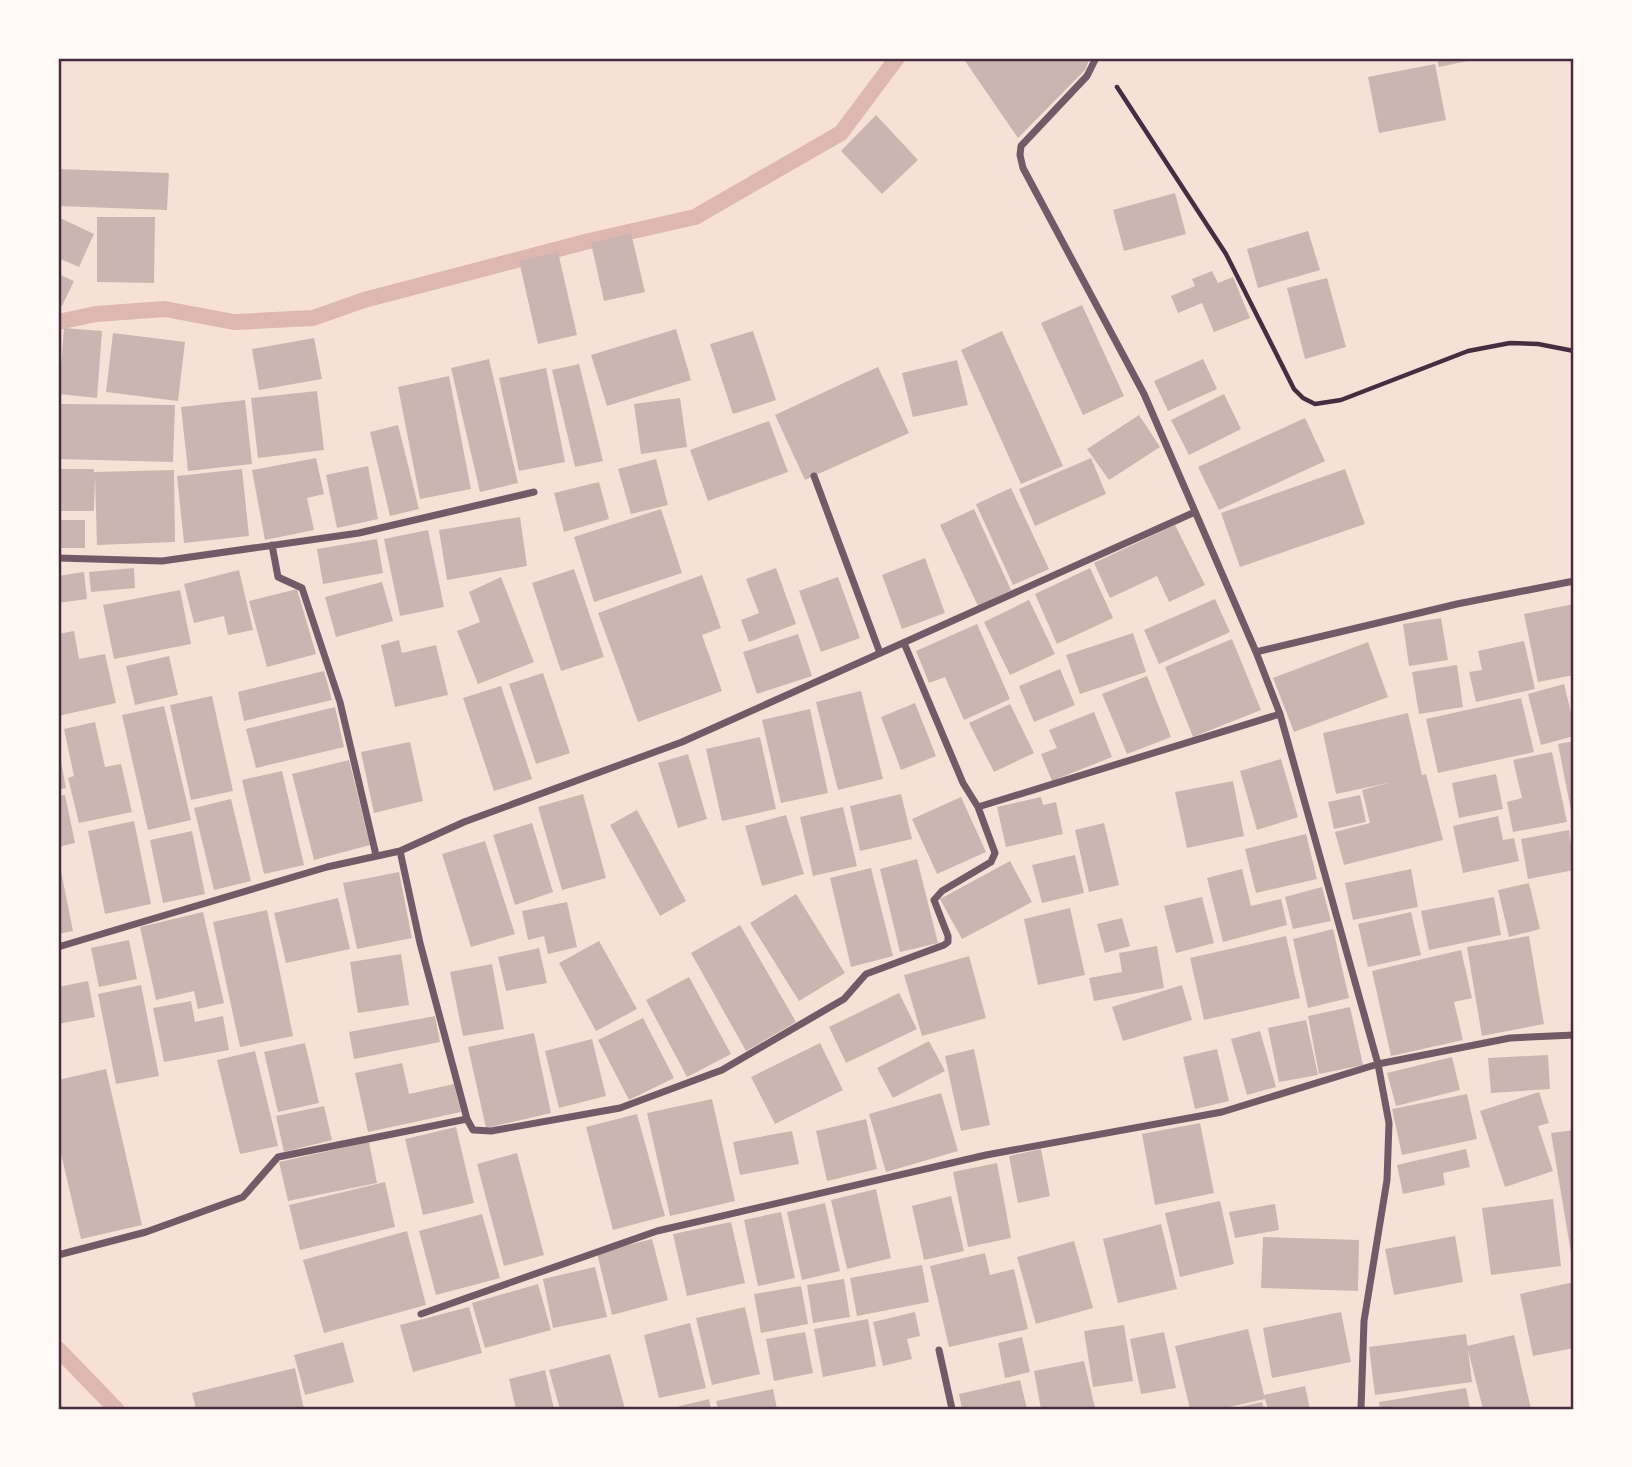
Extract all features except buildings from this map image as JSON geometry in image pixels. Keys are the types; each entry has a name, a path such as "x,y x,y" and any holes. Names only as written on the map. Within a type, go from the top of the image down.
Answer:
{"street":[{"path":"1096,58 1087,75 1021,146 1020,155 1023,167 1144,394 1256,652 1280,714 1378,1064 1389,1123 1387,1180 1364,1321 1361,1409"},
{"path":"814,477 880,653"},
{"path":"58,558 162,561 359,533 534,492"},
{"path":"58,947 327,867 400,851 464,822 682,742 1195,512"},
{"path":"272,545 278,577 302,589 340,702 376,855"},
{"path":"1256,652 1457,604 1574,581"},
{"path":"400,851 420,943 467,1119 473,1130 491,1131 620,1108 722,1070 844,999 866,974 948,942 934,900 942,891 992,862 995,857 978,807 963,783 904,643"},
{"path":"978,807 1280,714"},
{"path":"421,1314 657,1231 986,1155 1222,1112 1378,1064 1510,1038 1574,1035"},
{"path":"58,1255 146,1232 243,1197 278,1157 467,1119"},
{"path":"939,1350 952,1409"}],"path":[{"path":"1113,81 1226,254 1294,388 1303,398 1315,404 1341,400 1468,351 1510,343 1538,344 1574,351"}],"waterway":[{"path":"58,322 96,314 165,309 234,322 313,318 364,300 589,241 695,217 841,133 897,58"},
{"path":"58,1349 116,1409"}]}
